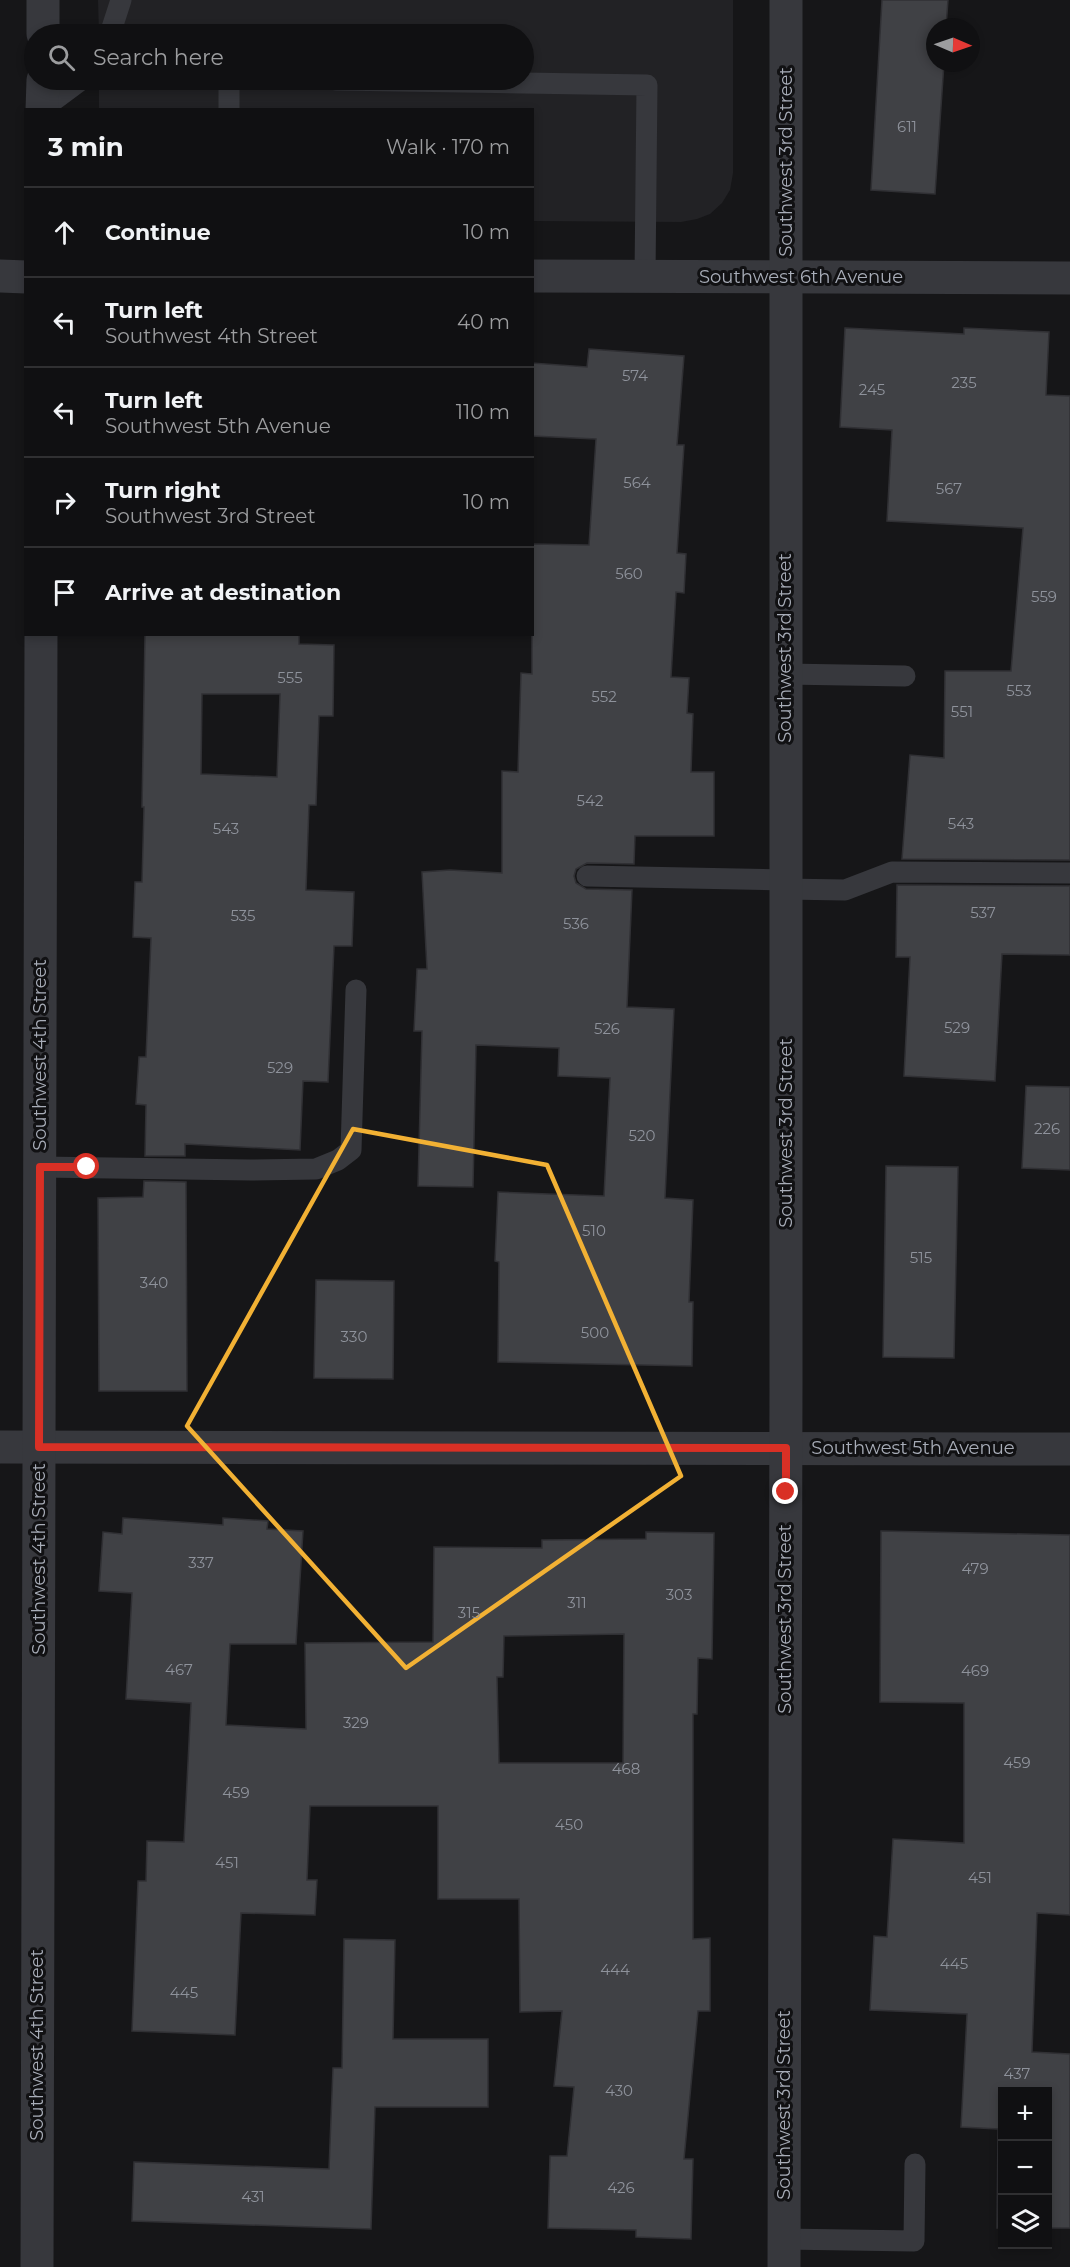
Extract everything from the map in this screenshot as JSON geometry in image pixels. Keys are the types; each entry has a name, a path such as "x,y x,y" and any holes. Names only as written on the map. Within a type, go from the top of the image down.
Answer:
{"street":[{"path":"43,0 43,24"},
{"name":"Southwest 3rd Street","path":"783,2253 786,1448 786,0"},
{"path":"42,90 42,108"},
{"path":"0,276 24,276"},
{"name":"Southwest 6th Avenue","path":"534,276 1070,278"},
{"name":"Southwest 4th Street","path":"37,2267 41,636"},
{"name":"Southwest 5th Avenue","path":"0,1447 1070,1449"}],"lane":[{"path":"113,24 121,0"},
{"path":"534,83 647,85 645,276"},
{"path":"43,108 68,90"},
{"path":"229,90 229,108"},
{"path":"785,674 905,676"},
{"path":"587,876 785,884 845,890 892,872 1070,873"},
{"path":"40,1167 316,1169 338,1161 351,1150 356,990"},
{"path":"783,2253 914,2241 915,2164"}],"highlighted area":[{"path":"353,1129 547,1165 681,1476 406,1668 187,1426"}],"shaded area":[{"path":"98,0 733,0 733,173 730,190 722,203 710,214 681,222 534,221 534,108 99,108 99,90 534,90 534,24 99,24"}],"building":[{"path":"882,0 948,0 947,18 926,18 926,72 943,72 935,194 871,190"},
{"path":"845,328 964,334 964,328 1049,332 1046,395 1070,396 1070,860 902,859 910,755 944,758 945,671 1011,671 1023,528 887,521 892,430 840,427"},
{"path":"589,349 684,356 677,445 684,445 677,553 686,554 684,593 676,592 671,677 689,678 687,713 693,714 691,772 714,772 714,836 635,836 634,864 587,863 576,869 574,876 576,883 586,889 632,890 627,1007 674,1009 665,1198 693,1200 689,1302 693,1302 692,1366 498,1362 499,1262 495,1261 498,1192 604,1196 610,1078 558,1076 559,1048 476,1045 473,1187 418,1186 422,1031 414,1031 417,969 427,969 422,872 450,870 502,873 502,771 518,772 521,673 532,674 534,544 589,545 596,439 534,436 534,363 587,367"},
{"path":"145,636 299,636 299,644 334,645 333,716 319,716 316,805 309,805 306,890 354,892 352,946 334,946 328,1082 303,1081 300,1150 185,1144 185,1156 145,1156 146,1105 136,1104 139,1057 146,1057 151,938 133,937 135,882 142,882 144,807 142,807","holes":["202,694 280,694 277,777 201,774"]},
{"path":"897,885 1070,886 1070,955 1002,954 995,1081 904,1076 910,957 896,957"},
{"path":"1026,1086 1070,1087 1070,1170 1022,1168"},
{"path":"886,1166 958,1167 954,1358 883,1357"},
{"path":"144,1181 186,1182 187,1391 99,1391 98,1198 143,1197"},
{"path":"316,1280 394,1281 393,1379 314,1378"},
{"path":"123,1518 223,1525 223,1518 268,1521 267,1529 303,1531 296,1644 230,1644 226,1725 306,1729 305,1643 433,1642 434,1547 542,1548 542,1540 646,1539 646,1532 714,1533 712,1659 698,1658 697,1714 693,1714 693,1939 710,1938 710,2011 698,2011 684,2159 693,2159 691,2239 636,2237 636,2230 548,2228 550,2156 567,2156 574,2087 554,2086 562,2011 520,2012 519,1899 438,1899 438,1806 310,1806 307,1880 317,1880 315,1915 241,1913 235,2035 132,2031 138,1881 146,1881 147,1841 184,1842 191,1703 126,1699 132,1593 99,1591 103,1532 122,1534","holes":["624,1634 623,1763 499,1763 497,1677 503,1677 504,1636"]},
{"path":"881,1531 1070,1535 1070,1915 1037,1913 1032,2052 1070,2054 1070,2228 1052,2228 1052,2087 998,2087 998,2129 961,2127 967,2014 870,2010 874,1936 887,1937 893,1839 964,1843 964,1703 880,1702"},
{"path":"344,1939 395,1940 393,2039 488,2039 488,2107 375,2107 371,2229 132,2221 134,2162 329,2169 333,2068 342,2068"},
{"path":"998,2129 998,2228 997,2228"}],"route":[{"path":"87,1167 40,1167 39,1447 786,1448 786,1492"}]}
